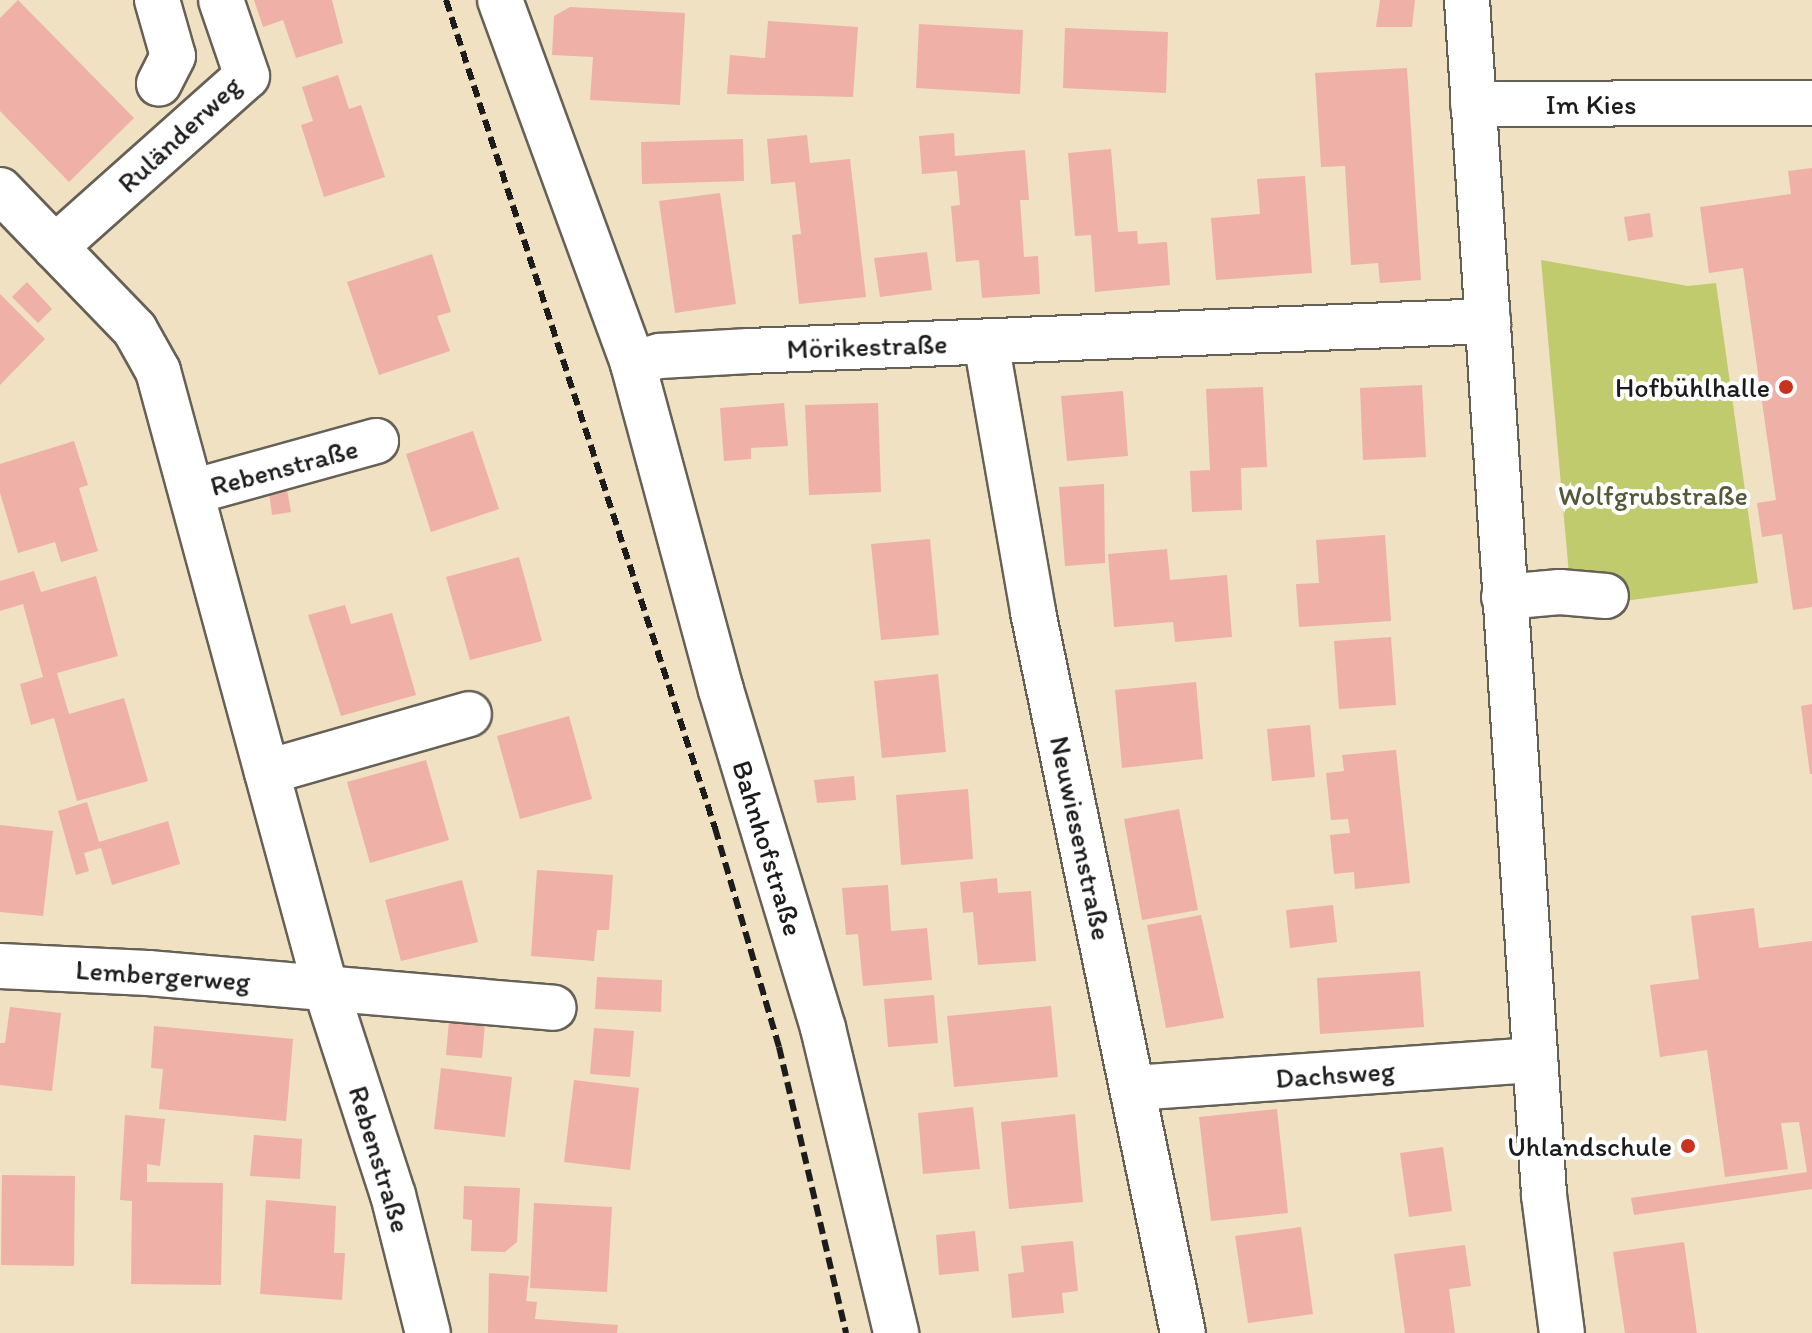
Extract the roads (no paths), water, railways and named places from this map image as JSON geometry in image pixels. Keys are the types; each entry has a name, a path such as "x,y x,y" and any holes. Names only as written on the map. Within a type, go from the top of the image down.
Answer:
{"street":[{"path":"157,0 173,56 159,84"},
{"name":"Ruländerweg","path":"55,247 247,76 221,0"},
{"path":"500,0 633,364"},
{"path":"1467,0 1544,1195 1562,1333"},
{"name":"Im Kies","path":"1473,104 1812,103"},
{"name":"Rebenstraße","path":"5,205 55,247 143,343 158,371 325,986 393,1195 428,1333"},
{"name":"Mörikestraße","path":"633,364 660,356 1488,321"},
{"name":"Neuwiesenstraße","path":"986,342 1033,612 1183,1333"},
{"name":"Bahnhofstraße","path":"633,364 721,690 823,1028 896,1333"},
{"name":"Rebenstraße","path":"192,492 376,441"},
{"path":"1504,597 1560,592 1606,596"},
{"path":"267,772 469,714"},
{"name":"Lembergerweg","path":"0,966 325,986"},
{"path":"325,986 553,1008"},
{"name":"Dachsweg","path":"1134,1088 1535,1060"}],"railway":[{"path":"446,0 715,828 779,1047 846,1333"}],"place":[{"name":"Hofbühlhalle","path":"1786,387"},
{"name":"Uhlandschule","path":"1688,1146"}],"park label":[{"name":"Wolfgrubstraße","path":"1653,495"}]}
